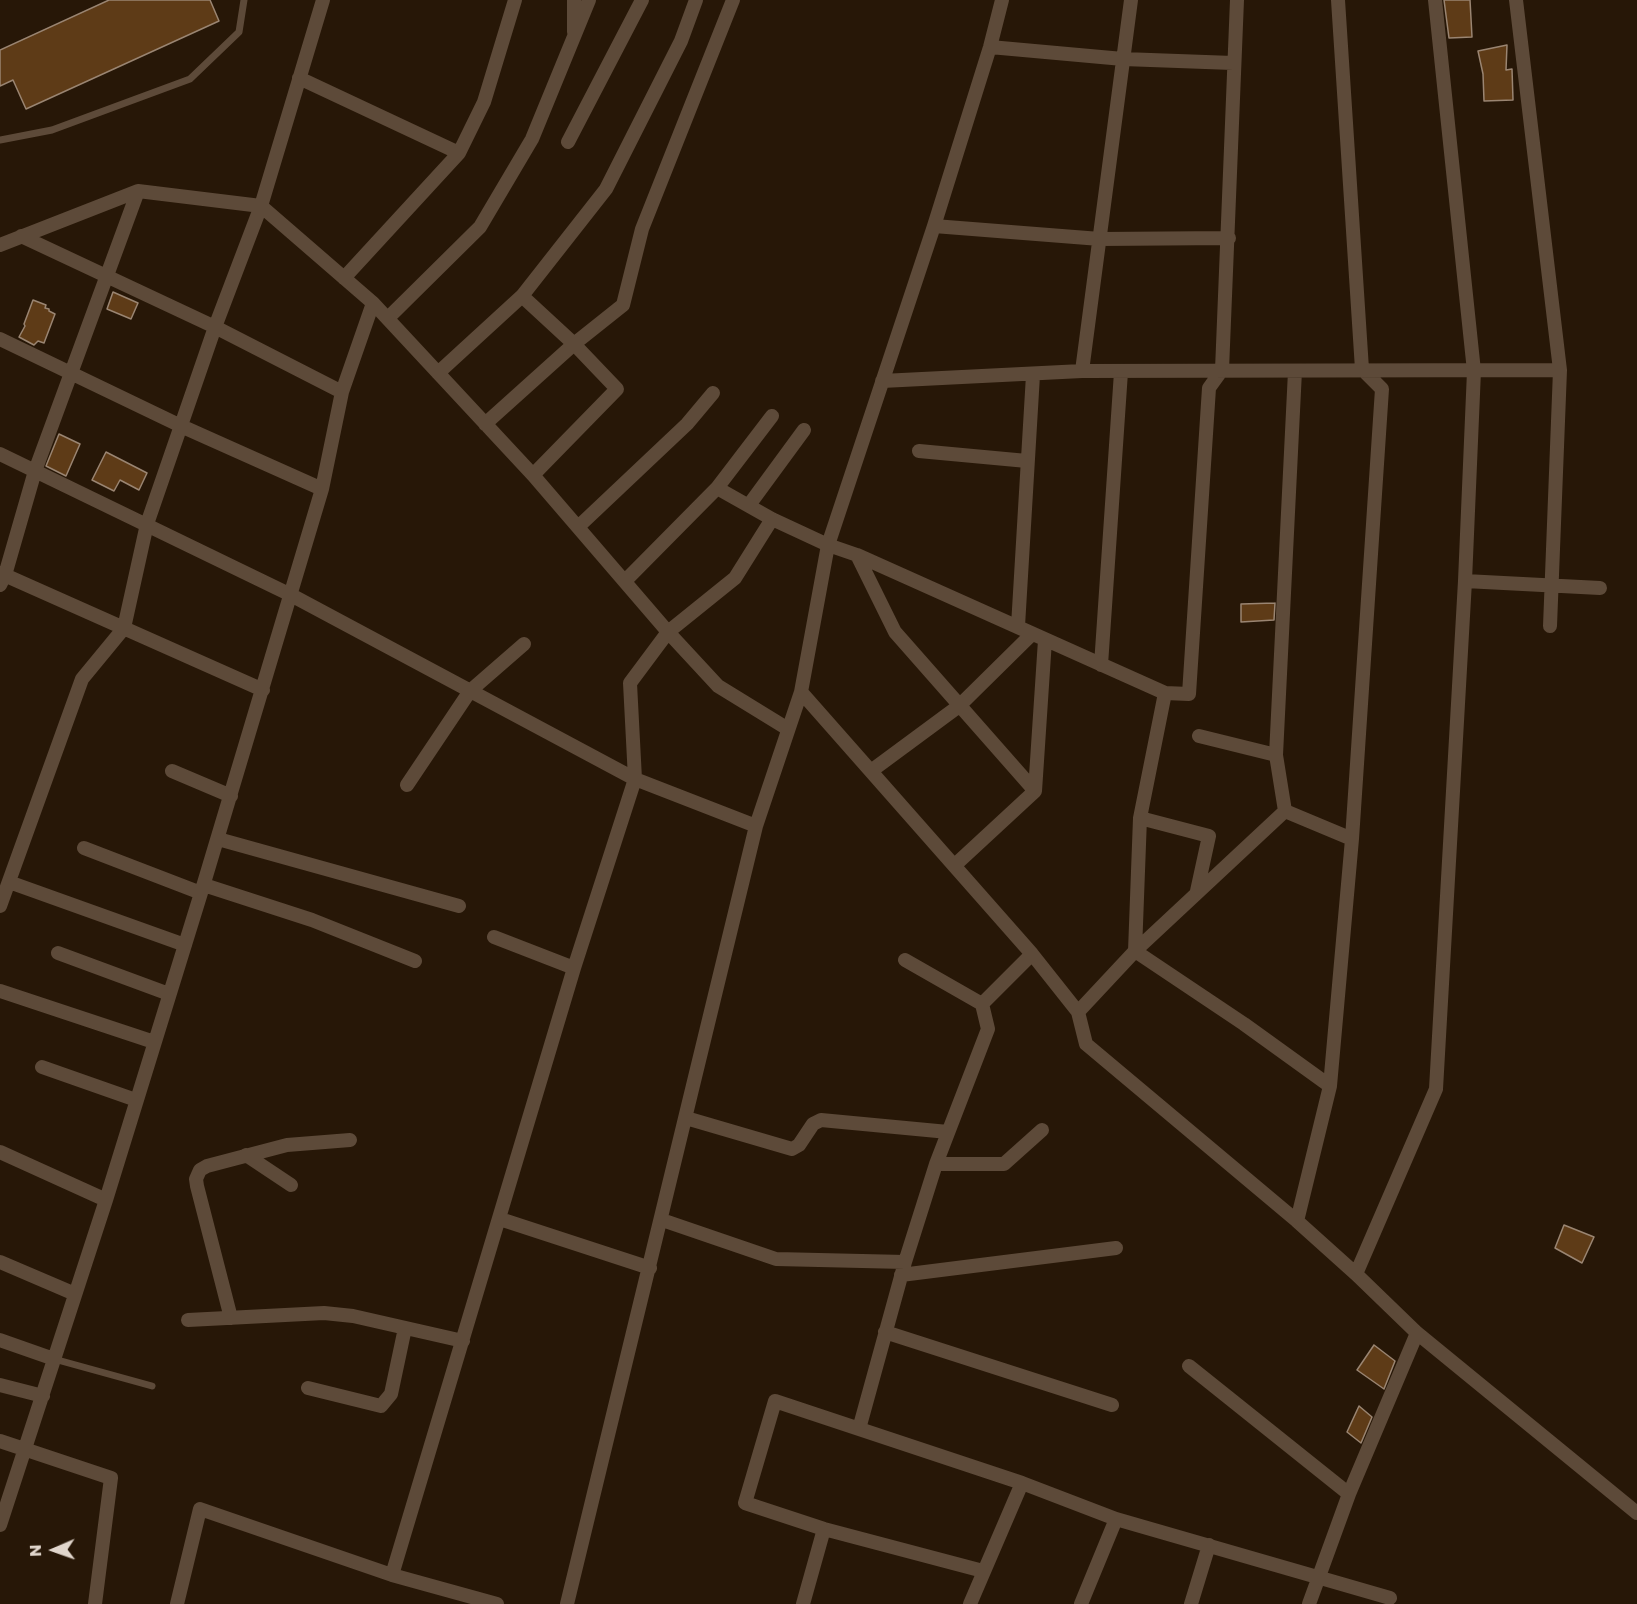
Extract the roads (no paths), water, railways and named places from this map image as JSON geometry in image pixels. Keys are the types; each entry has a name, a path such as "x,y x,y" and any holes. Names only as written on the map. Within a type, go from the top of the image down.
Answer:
{"street":[{"path":"0,906 82,679 124,628 147,524 215,327 261,206 323,0"},
{"path":"344,278 459,153 484,102 515,0"},
{"path":"574,0 574,37"},
{"path":"388,318 480,228 532,139 590,0"},
{"path":"568,142 642,0"},
{"path":"438,374 522,296 606,189 681,41 696,0"},
{"path":"485,424 574,344 623,305 642,229 733,0"},
{"path":"567,1604 756,826 801,692 828,545 934,226 990,47 1002,0"},
{"path":"1082,371 1131,0"},
{"path":"717,488 772,519 828,545 857,555 1165,693 1189,694 1209,387 1222,370 1237,0"},
{"path":"1298,1221 1330,1086 1352,839 1382,389 1362,369 1338,0"},
{"path":"1356,1274 1436,1089 1465,581 1474,371 1435,0"},
{"path":"1516,0 1560,370 1550,626"},
{"path":"990,47 1123,59 1233,63"},
{"path":"299,78 459,153"},
{"path":"138,191 35,471 2,578 124,628 263,690"},
{"path":"0,245 138,191 261,206 388,318 533,475 668,632 718,686 788,729"},
{"path":"934,226 1100,239 1229,238"},
{"path":"21,236 106,274 342,392"},
{"path":"522,296 574,344 617,389 533,475"},
{"path":"0,1525 106,1200 218,839 322,489 342,392 373,303"},
{"path":"0,339 181,426 322,489"},
{"path":"882,381 1082,371 1560,370"},
{"path":"1286,811 1276,754 1295,371"},
{"path":"1101,665 1121,372"},
{"path":"1018,626 1033,375"},
{"path":"578,527 687,424 714,393"},
{"path":"625,581 717,488 772,416"},
{"path":"749,505 804,430"},
{"path":"919,451 1028,461"},
{"path":"0,454 291,595 635,779 756,826"},
{"path":"392,1575 574,968 635,779 630,683 668,632 735,578 772,519"},
{"path":"857,555 895,632 1035,791"},
{"path":"1465,581 1600,588"},
{"path":"871,771 959,706 1038,637"},
{"path":"955,865 1035,791 1038,637"},
{"path":"407,785 470,690 524,644"},
{"path":"801,692 1032,954 1078,1012 1086,1044 1298,1221 1417,1333 1637,1513"},
{"path":"1135,951 1140,818 1165,693"},
{"path":"1199,736 1276,754"},
{"path":"172,771 231,796"},
{"path":"1286,811 1352,839"},
{"path":"1078,1012 1135,951 1197,891 1286,811"},
{"path":"1140,818 1209,836 1197,891"},
{"path":"218,839 459,906"},
{"path":"84,848 202,889 312,920 415,961"},
{"path":"0,861 14,867"},
{"path":"9,882 185,945"},
{"path":"494,937 574,968"},
{"path":"1135,951 1244,1024 1330,1086"},
{"path":"58,953 170,994"},
{"path":"982,1004 1032,954"},
{"path":"859,1429 903,1268 936,1164 988,1029 982,1004 904,960"},
{"path":"0,991 154,1042"},
{"path":"42,1067 136,1100"},
{"path":"686,1118 792,1149 799,1145 813,1124 820,1120 948,1132"},
{"path":"936,1164 1004,1164 1042,1130"},
{"path":"231,1318 196,1179 200,1170 246,1155 296,1143 350,1140"},
{"path":"0,1152 106,1200"},
{"path":"246,1155 291,1185"},
{"path":"500,1219 650,1268"},
{"path":"662,1220 776,1259 903,1268 1116,1248"},
{"path":"0,1262 75,1294"},
{"path":"188,1320 324,1313 352,1316 463,1341"},
{"path":"309,1388 381,1406 391,1394 405,1328"},
{"path":"885,1332 1112,1406"},
{"path":"1309,1604 1349,1494 1417,1333"},
{"path":"0,1340 54,1359"},
{"path":"1189,1366 1349,1494"},
{"path":"0,1385 43,1396"},
{"path":"983,1571 824,1529 745,1503 775,1401 1022,1483 1116,1519 1390,1598"},
{"path":"0,1441 111,1478 95,1604"},
{"path":"970,1604 1022,1483"},
{"path":"177,1604 200,1509 392,1575 497,1604"},
{"path":"1081,1604 1116,1519"},
{"path":"803,1604 824,1529"},
{"path":"1191,1604 1209,1545"}],"lane":[{"path":"0,140 52,130 190,79 239,32 244,0"},
{"path":"54,1359 152,1386"}]}
